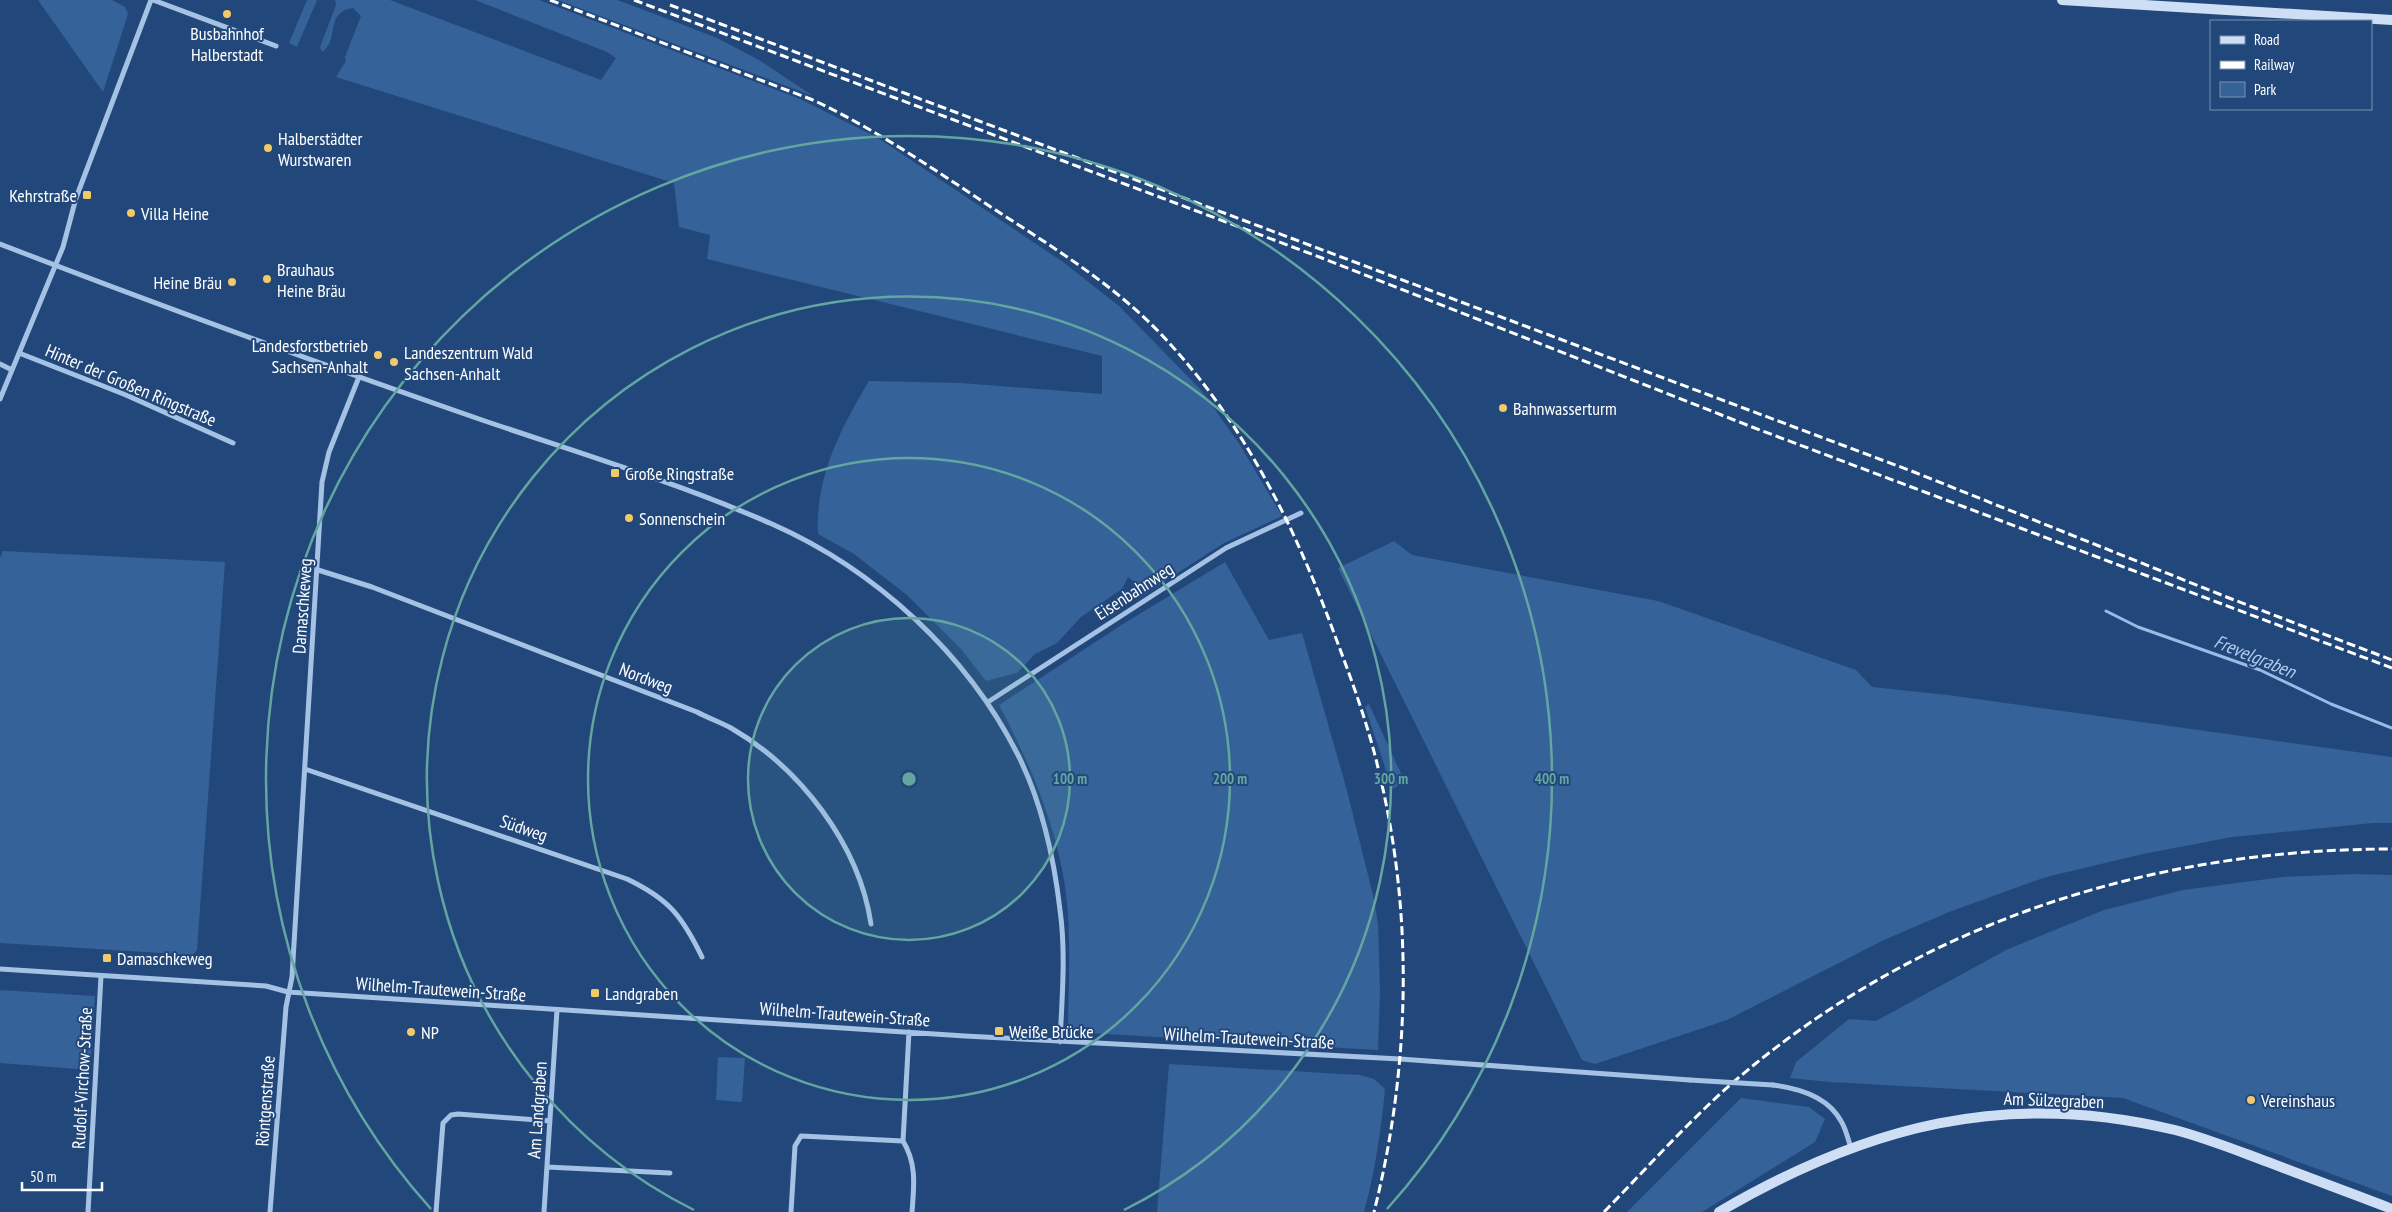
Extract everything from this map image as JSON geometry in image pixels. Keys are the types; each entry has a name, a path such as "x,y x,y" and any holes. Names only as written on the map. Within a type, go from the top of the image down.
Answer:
{"street":[{"path":"0,400 55,266 76,198 152,0 276,46"},
{"path":"2062,0 2392,20"},
{"path":"0,244 358,377 668,484 772,524 816,546 874,582 928,631 988,702 1019,756 1035,795 1056,880 1063,945 1060,1042"},
{"name":"Hinter der Großen Ringstraße","path":"19,353 126,395 232,443"},
{"path":"0,364 12,370"},
{"name":"Damaschkeweg","path":"288,992 292,977 324,467 358,377"},
{"name":"Eisenbahnweg","path":"988,702 1226,548 1301,513"},
{"name":"Nordweg","path":"318,570 380,591 697,712 731,728 772,758 805,790 825,817 852,859 871,924"},
{"name":"Südweg","path":"305,769 626,879 661,898 678,915 702,957"},
{"name":"Wilhelm-Trautewein-Straße","path":"0,969 266,986 288,992 557,1010 1060,1042 1394,1059 1773,1086 1796,1089 1825,1104 1840,1119 1850,1148"},
{"name":"Rudolf-Virchow-Straße","path":"88,1212 102,976"},
{"name":"Röntgenstraße","path":"270,1212 288,992"},
{"name":"Am Landgraben","path":"544,1212 557,1010"},
{"path":"909,1032 903,1142 910,1154 915,1175 912,1212"},
{"name":"Am Sülzegraben","path":"1719,1212 1794,1171 1850,1148 1918,1126 1976,1116 2052,1113 2119,1118 2176,1131 2237,1150 2392,1209"},
{"path":"436,1212 443,1122 446,1119 458,1114 550,1121"},
{"path":"791,1212 795,1146 801,1136 903,1142"},
{"path":"547,1167 670,1173"}],"green space":[{"path":"38,0 112,0 125,7 128,14 103,92"},
{"path":"307,0 317,0 297,47 289,43"},
{"path":"335,0 390,0 601,80 616,58 607,52 475,0 539,0 800,99 878,138 1063,262 1119,306 1201,390 1240,445 1282,516 1224,543 1145,594 1128,577 1122,589 1081,617 1057,643 1035,654 1017,673 986,681 961,649 907,595 854,554 818,534 818,513 825,473 840,435 869,381 961,383 1102,394 1102,356 707,259 710,235 679,227 674,183 336,77 346,61 345,57 361,16 353,8 338,15 330,41 322,52 320,47 336,5"},
{"path":"558,0 617,0 668,19 717,38 759,60 813,96"},
{"path":"1394,541 1412,555 1658,601 1856,670 1872,687 1948,695 2392,757 2392,823 2373,823 2232,837 2143,854 2046,877 1949,912 1884,940 1727,1020 1595,1064 1582,1060 1338,568"},
{"path":"3,551 225,562 197,950 193,955 0,943 0,558"},
{"path":"1225,562 1269,640 1302,633 1346,787 1374,899 1378,924 1380,990 1378,1050 1072,1032 1068,1022 1069,926 1062,869 1044,805 1019,745 999,705 1123,624"},
{"path":"1369,704 1405,782 1390,790 1384,764 1365,707"},
{"path":"2354,874 2392,875 2392,1196 2123,1098 1830,1082 1790,1078 1796,1062 1849,1019 1876,1021 2008,949 2104,910 2183,890 2283,877"},
{"path":"0,990 95,996 90,1070 0,1063"},
{"path":"718,1057 745,1058 742,1102 716,1100"},
{"path":"1169,1064 1360,1075 1374,1079 1385,1089 1377,1151 1364,1212 1157,1212"},
{"path":"1741,1098 1809,1107 1825,1119 1815,1142 1702,1212 1627,1212"}],"waterway":[{"name":"Frevelgraben","path":"2106,611 2138,627 2260,670 2331,704 2392,728"}],"railway":[{"path":"550,0 813,100 860,124 905,151 1058,251 1120,296 1158,331 1186,363 1236,430 1258,465 1296,540 1328,617 1369,733 1390,826 1398,881 1402,937 1401,1048 1386,1158 1374,1212"},
{"path":"634,0 1322,258 1752,427 2392,668"},
{"path":"670,5 1914,472 2229,598 2392,660"},
{"path":"1604,1212 1721,1093 1793,1035 1870,984 1950,942 2034,908 2120,882 2209,864 2300,853 2392,849"}],"place":[{"name":"Busbahnhof Halberstadt","path":"227,14"},
{"name":"Halberstädter Wurstwaren","path":"268,148"},
{"name":"Kehrstraße","path":"87,195"},
{"name":"Villa Heine","path":"131,213"},
{"name":"Brauhaus Heine Bräu","path":"267,279"},
{"name":"Heine Bräu","path":"232,282"},
{"name":"Landesforstbetrieb Sachsen-Anhalt","path":"378,355"},
{"name":"Landeszentrum Wald Sachsen-Anhalt","path":"394,362"},
{"name":"Bahnwasserturm","path":"1503,408"},
{"name":"Große Ringstraße","path":"615,473"},
{"name":"Sonnenschein","path":"629,518"},
{"name":"Damaschkeweg","path":"107,958"},
{"name":"Landgraben","path":"595,993"},
{"name":"Weiße Brücke","path":"999,1031"},
{"name":"NP","path":"411,1032"},
{"name":"Vereinshaus","path":"2251,1100"}]}
